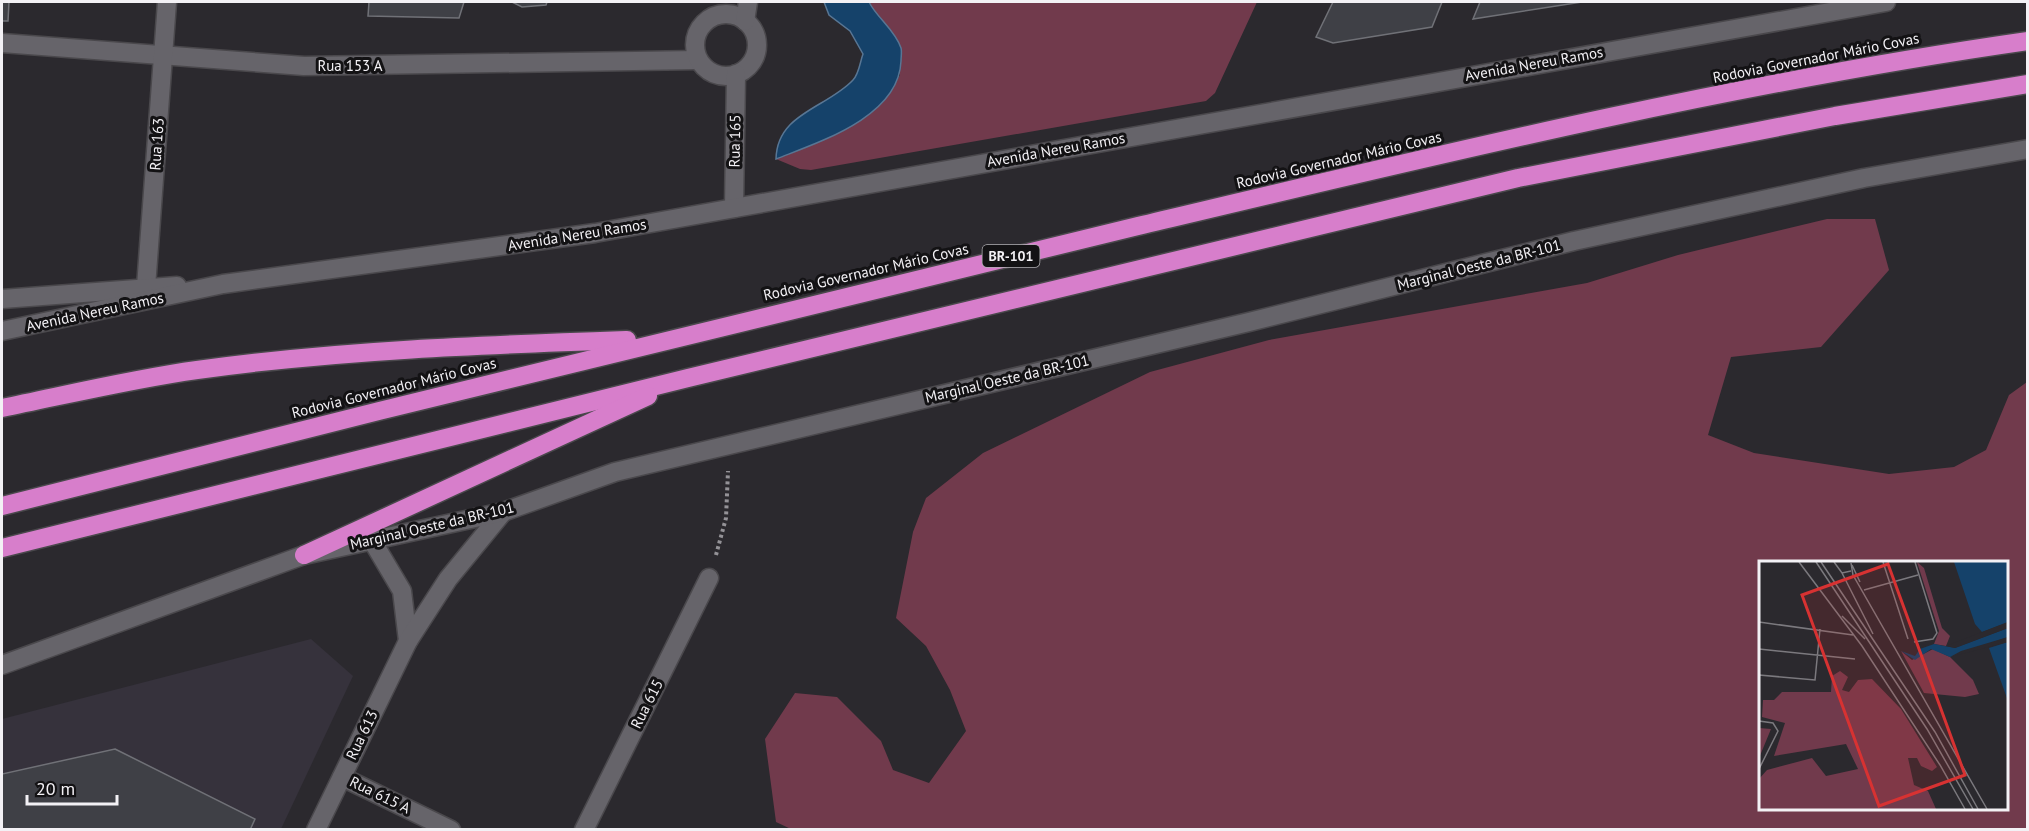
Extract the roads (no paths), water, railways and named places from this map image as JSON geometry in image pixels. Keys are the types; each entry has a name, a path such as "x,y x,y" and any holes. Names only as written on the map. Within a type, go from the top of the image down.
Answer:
{"highway":[{"name":"Rodovia Governador Mário Covas","path":"2,506 662,339 1571,124 1795,79 2028,41"},
{"path":"2,548 688,378 1518,178 1835,116 2028,84"},
{"path":"2,408 195,370 260,362 443,346 662,339"},
{"path":"304,555 688,378"}],"main road":[{"name":"Rua 163","path":"146,287 167,2"},
{"path":"745,21 748,2"},
{"name":"Avenida Nereu Ramos","path":"2,332 224,284 479,251 734,208 1886,2"},
{"path":"721,15 733,15 745,21 753,31 757,43 755,56 747,67 736,74 714,74 698,60 695,38 700,27 709,19 721,15"},
{"name":"Rua 153 A","path":"2,43 304,66 698,60"},
{"name":"Rua 165","path":"734,208 736,74"},
{"name":"Marginal Oeste da BR-101","path":"2,665 304,555 373,542 503,512 615,472 1238,325 1574,241 1864,178 2028,149"},
{"name":"Avenida Nereu Ramos","path":"2,299 146,287 224,284"},
{"name":"Rua 613","path":"316,830 408,641 448,579 503,512"},
{"path":"373,542 402,591 408,641"},
{"name":"Rua 615","path":"584,830 709,578"},
{"name":"Rua 615 A","path":"342,777 450,830"}],"water":[{"path":"824,2 869,2 895,35 901,48 897,81 887,98 854,125 776,159 785,131 794,121 842,90 855,77 859,68 863,54 850,31 829,15"}]}
